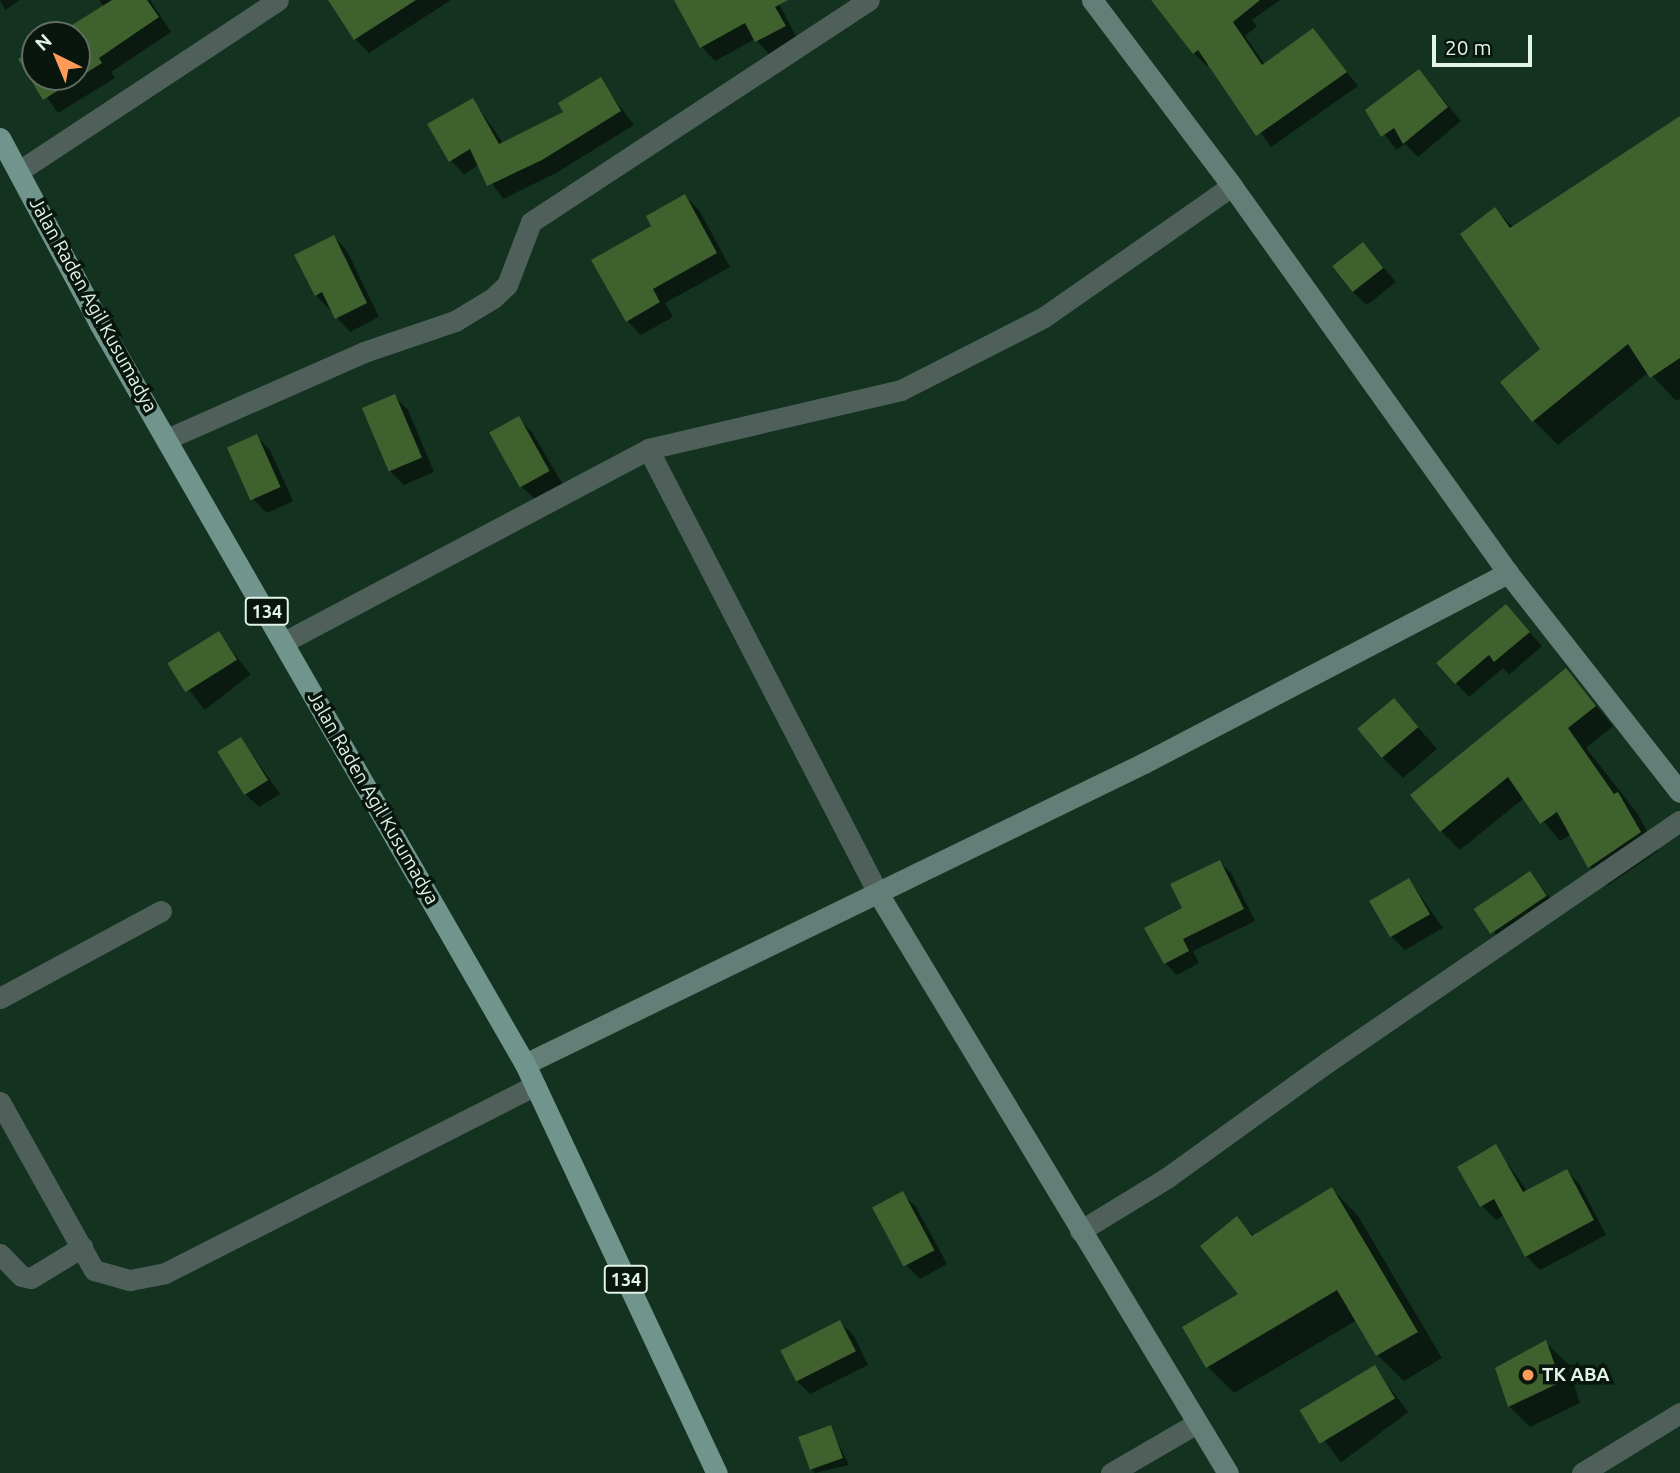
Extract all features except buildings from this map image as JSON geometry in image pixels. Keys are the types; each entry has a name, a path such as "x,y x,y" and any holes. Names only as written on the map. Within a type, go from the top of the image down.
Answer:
{"main road":[{"path":"1092,0 1232,187 1508,573 1680,792"},
{"name":"Jalan Raden Agil Kusumadya","path":"0,138 99,323 169,438 525,1064 717,1473"},
{"path":"525,1064 879,895 1338,665 1508,573"},
{"path":"879,895 1228,1473"}],"street":[{"path":"19,171 278,0"},
{"path":"169,438 364,352 454,321 493,298 507,285 531,222 869,0"},
{"path":"285,642 648,449 901,390 1044,317 1232,187"},
{"path":"648,449 879,895"},
{"path":"1080,1231 1168,1177 1329,1061 1680,821"},
{"path":"0,998 161,911"},
{"path":"3,1114 94,1270 111,1277 130,1280 165,1273 534,1084"},
{"path":"0,1254 21,1276 31,1278 82,1247"},
{"path":"1582,1473 1680,1413"},
{"path":"1111,1473 1197,1423"}],"place":[{"name":"TK ABA","path":"1528,1375"}]}
